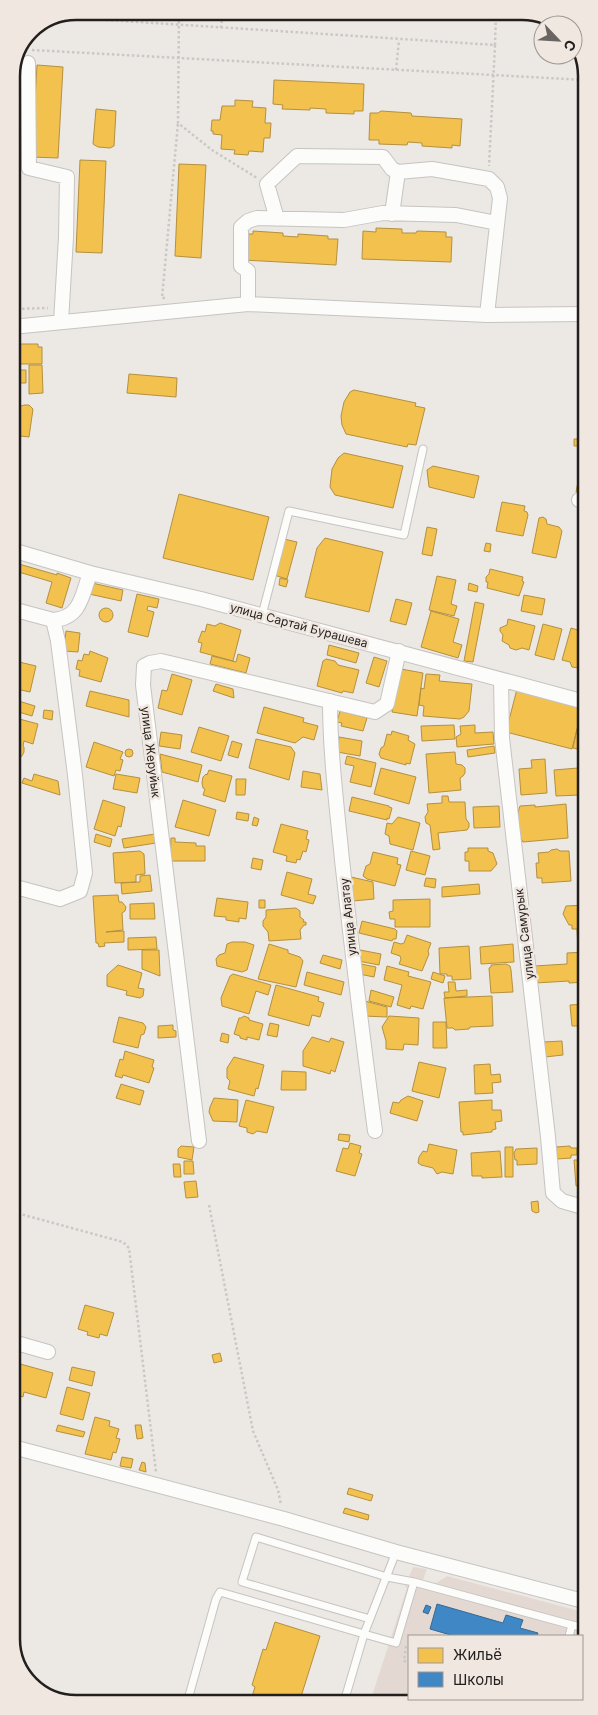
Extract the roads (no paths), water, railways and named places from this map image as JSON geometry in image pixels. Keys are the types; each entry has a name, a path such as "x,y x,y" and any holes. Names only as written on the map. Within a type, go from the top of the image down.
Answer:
{"street":[{"path":"28,63 29,168 67,177 61,322"},
{"path":"277,219 267,184 297,156 383,157 392,170 398,172 432,169 488,179 497,187 500,198 487,315"},
{"path":"392,214 398,172"},
{"path":"248,304 248,270 241,266 241,228 248,220 256,218 344,220 392,214 456,215 497,223"},
{"path":"20,325 248,304 487,315 578,314"},
{"name":"улица Сартай Бурашева","path":"20,552 90,573 201,599 578,700"},
{"path":"20,611 53,620 63,619 73,614 79,604 90,573"},
{"path":"20,888 60,899 80,891 84,873 75,774 58,641 53,620"},
{"name":"улица Жеруйык","path":"199,1141 143,685 144,666 150,663 161,662 375,712 386,704 399,651"},
{"name":"улица Самурык","path":"501,680 502,738 553,1193 562,1201 578,1206"},
{"name":"улица Алатау","path":"330,702 330,726 341,847 375,1132"},
{"path":"20,1344 48,1352"},
{"path":"20,1449 578,1600"}],"lane":[{"path":"262,615 289,511 404,535 422,449"},
{"path":"370,1619 242,1582 256,1537 387,1577 414,1582 578,1626"},
{"path":"346,1695 364,1634 396,1552"},
{"path":"190,1695 216,1599 220,1592 396,1643 414,1582"},
{"path":"569,1635 572,1625"}]}
